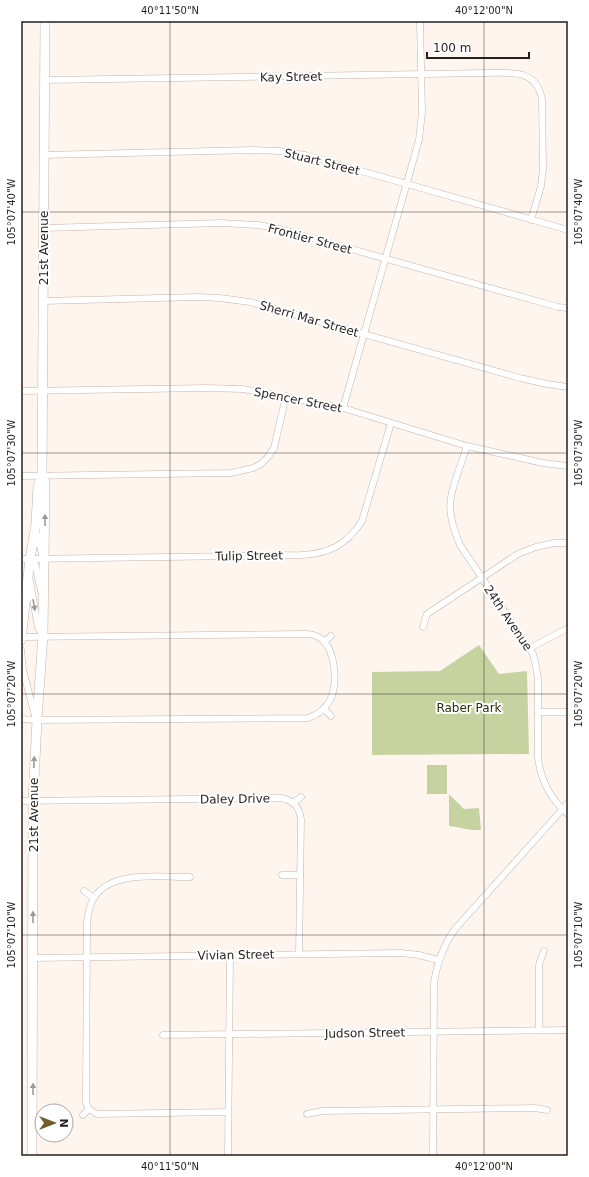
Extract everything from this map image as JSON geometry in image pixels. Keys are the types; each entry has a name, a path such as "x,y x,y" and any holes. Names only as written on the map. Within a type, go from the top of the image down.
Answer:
{"street":[{"name":"21st Avenue","path":"21,640 28,573 28,559 36,524 38,486 42,476 45,21"},
{"path":"343,408 419,140 422,112 420,21"},
{"name":"Kay Street","path":"45,80 421,74 517,73 525,75 537,80 542,100 543,168 541,186 531,220"},
{"name":"Stuart Street","path":"44,154 253,150 305,155 568,230"},
{"name":"Frontier Street","path":"44,228 221,223 243,224 280,229 558,307 568,308"},
{"name":"Sherri Mar Street","path":"43,301 198,297 250,302 520,378 568,387"},
{"name":"Spencer Street","path":"21,391 206,388 242,389 286,396 343,408 467,446 543,463 568,466"},
{"path":"21,476 240,472 260,464 268,457 274,448 286,396"},
{"name":"Tulip Street","path":"28,559 315,555 328,551 346,540 354,533 362,521 391,423"},
{"name":"24th Avenue","path":"467,446 451,497 450,513 453,529 460,545 530,648 536,666 539,770 548,792 568,814"},
{"name":"21st Avenue","path":"32,1156 33,801 36,720 43,636 45,483 42,476"},
{"path":"36,524 38,541 44,558"},
{"path":"423,627 427,614 518,554 536,547 554,543 568,544"},
{"path":"28,559 36,564 39,586 44,598"},
{"path":"28,573 38,628 43,636"},
{"path":"530,648 568,628"},
{"path":"21,636 306,634 316,636 324,642 330,650 333,660 334,676 333,692 324,709 318,714 308,718 21,719"},
{"path":"324,642 331,636"},
{"path":"21,650 23,670 36,720"},
{"path":"324,709 331,716"},
{"path":"538,712 568,712"},
{"path":"299,954 301,819 300,812 293,803 301,797"},
{"name":"Daley Drive","path":"21,801 282,798 293,803"},
{"path":"434,1156 434,983 438,960 442,950 455,929 568,803"},
{"path":"282,875 300,875"},
{"path":"190,877 130,877 111,882 101,889 94,898 86,922 86,1102 89,1108 97,1114 228,1112"},
{"path":"84,891 94,898"},
{"path":"539,1030 539,966 544,951"},
{"name":"Vivian Street","path":"33,958 401,953 419,955 438,960"},
{"path":"228,1156 230,955"},
{"name":"Judson Street","path":"163,1035 568,1030"},
{"path":"83,1115 89,1108"},
{"path":"307,1114 322,1111 434,1109 535,1108 547,1110"}],"green space":[{"name":"Raber Park","path":"479,645 499,674 527,671 529,754 372,755 372,672 440,671"},
{"path":"427,765 447,765 447,794 427,794"},
{"path":"449,794 464,809 479,808 481,830 449,826"}]}
